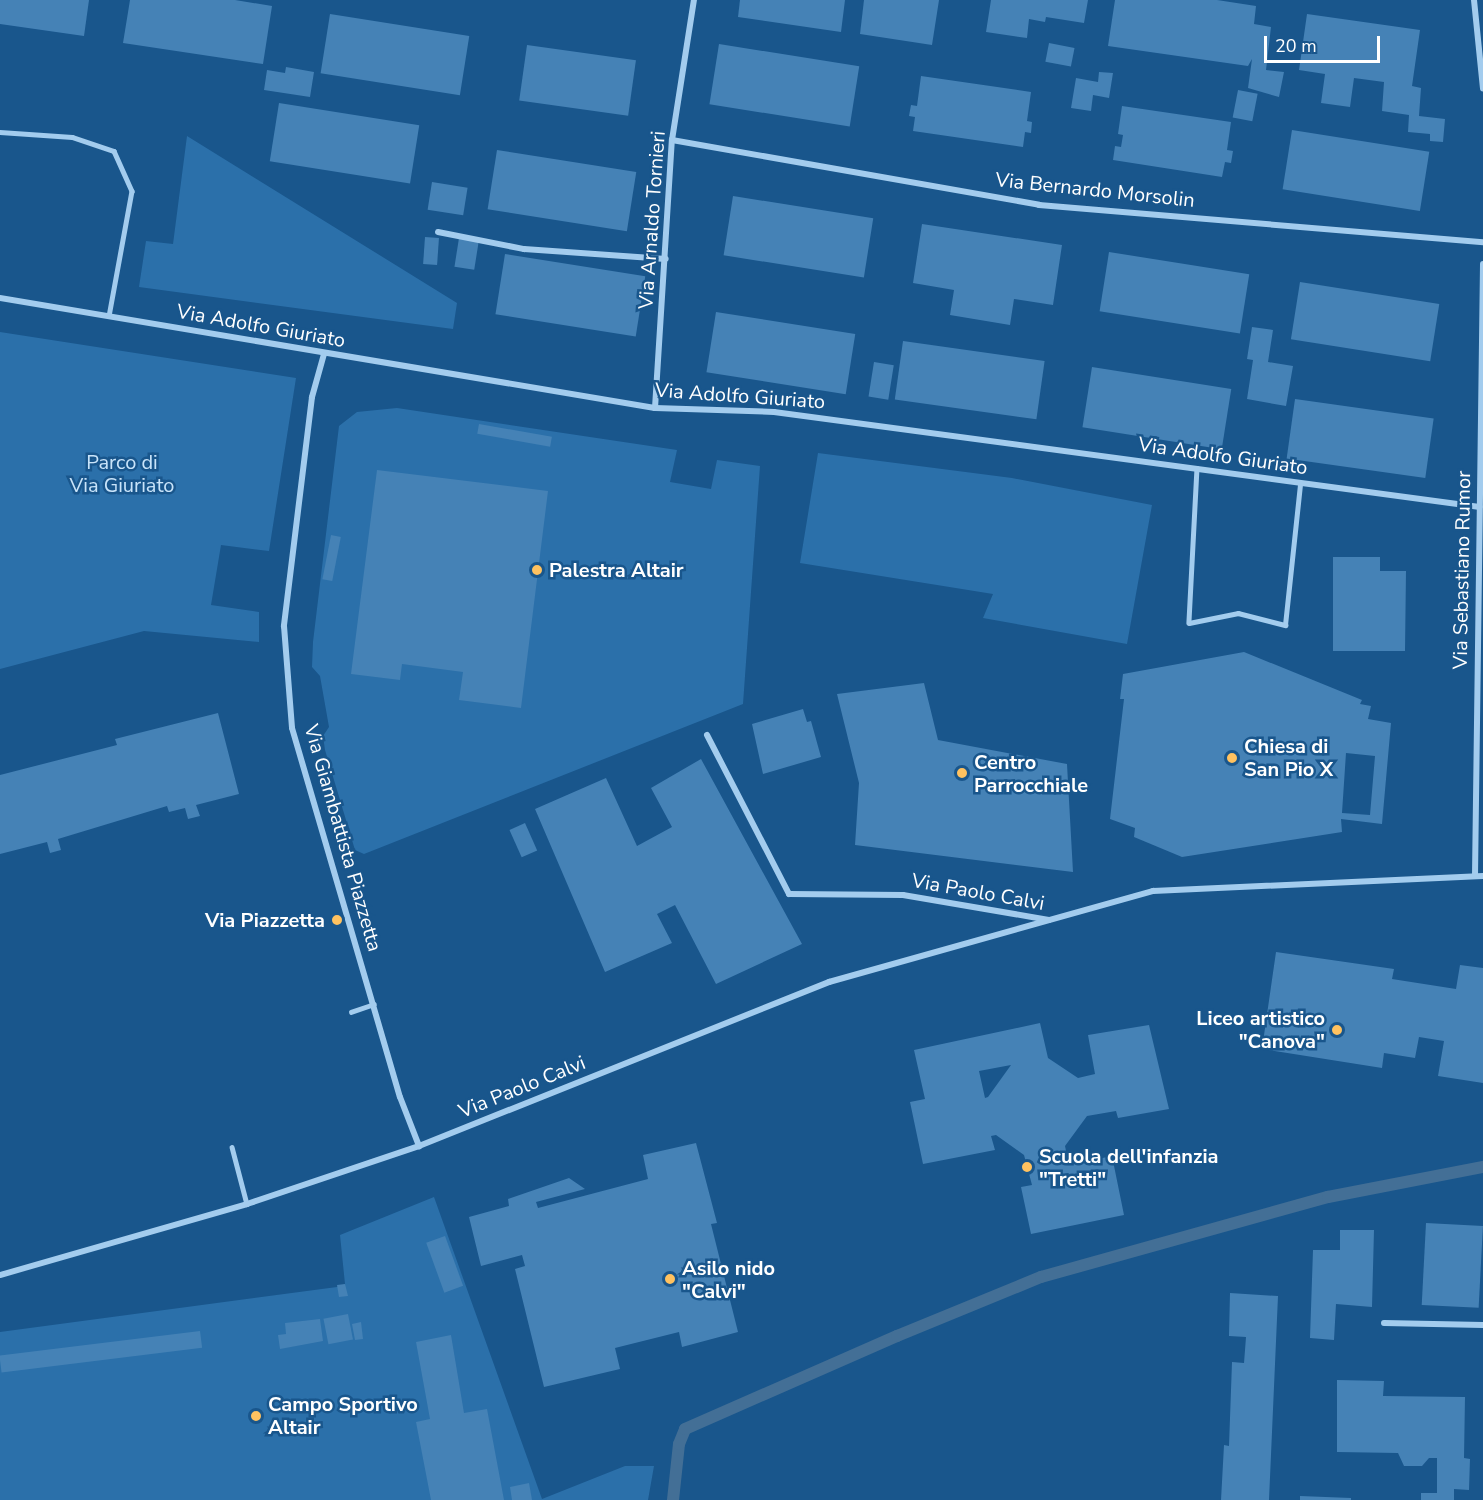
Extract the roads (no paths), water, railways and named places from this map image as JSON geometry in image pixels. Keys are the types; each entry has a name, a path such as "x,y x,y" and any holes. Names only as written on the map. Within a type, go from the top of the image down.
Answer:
{"street":[{"name":"Via Arnaldo Tornieri","path":"655,408 672,140 694,0"},
{"path":"1474,0 1483,89"},
{"name":"Via Bernardo Morsolin","path":"672,140 1039,205 1483,242"},
{"path":"438,232 524,249 666,259"},
{"name":"Via Sebastiano Rumor","path":"1475,876 1483,264"},
{"name":"Via Adolfo Giuriato","path":"0,298 324,354 452,371 655,408 774,412 1197,468 1300,485 1480,507"},
{"name":"Via Giambattista Piazzetta","path":"324,354 312,397 284,626 292,728 400,1097 419,1146"},
{"name":"Via Paolo Calvi","path":"707,735 789,894 903,895 1052,921"},
{"name":"Via Paolo Calvi","path":"0,1275 247,1204 419,1146 830,982 1153,891 1483,876"},
{"path":"1384,1323 1483,1325"}],"lane":[{"path":"0,132 72,137 114,151 132,191 109,316"},
{"path":"1197,468 1189,623 1238,613 1286,625 1300,485"},
{"path":"351,1012 374,1004"},
{"path":"232,1147 247,1204"}],"waterway":[{"path":"673,1500 679,1444 685,1429 897,1336 1041,1277 1328,1197 1483,1167"}],"place":[{"name":"Palestra Altair","path":"537,570"},
{"name":"Chiesa di San Pio X","path":"1232,758"},
{"name":"Centro Parrocchiale","path":"962,773"},
{"name":"Via Piazzetta","path":"337,920"},
{"name":"Liceo artistico \"Canova\"","path":"1337,1030"},
{"name":"Scuola dell'infanzia \"Tretti\"","path":"1027,1167"},
{"name":"Asilo nido \"Calvi\"","path":"670,1279"},
{"name":"Campo Sportivo Altair","path":"256,1416"}],"park label":[{"name":"Parco di Via Giuriato","path":"122,474"}]}
